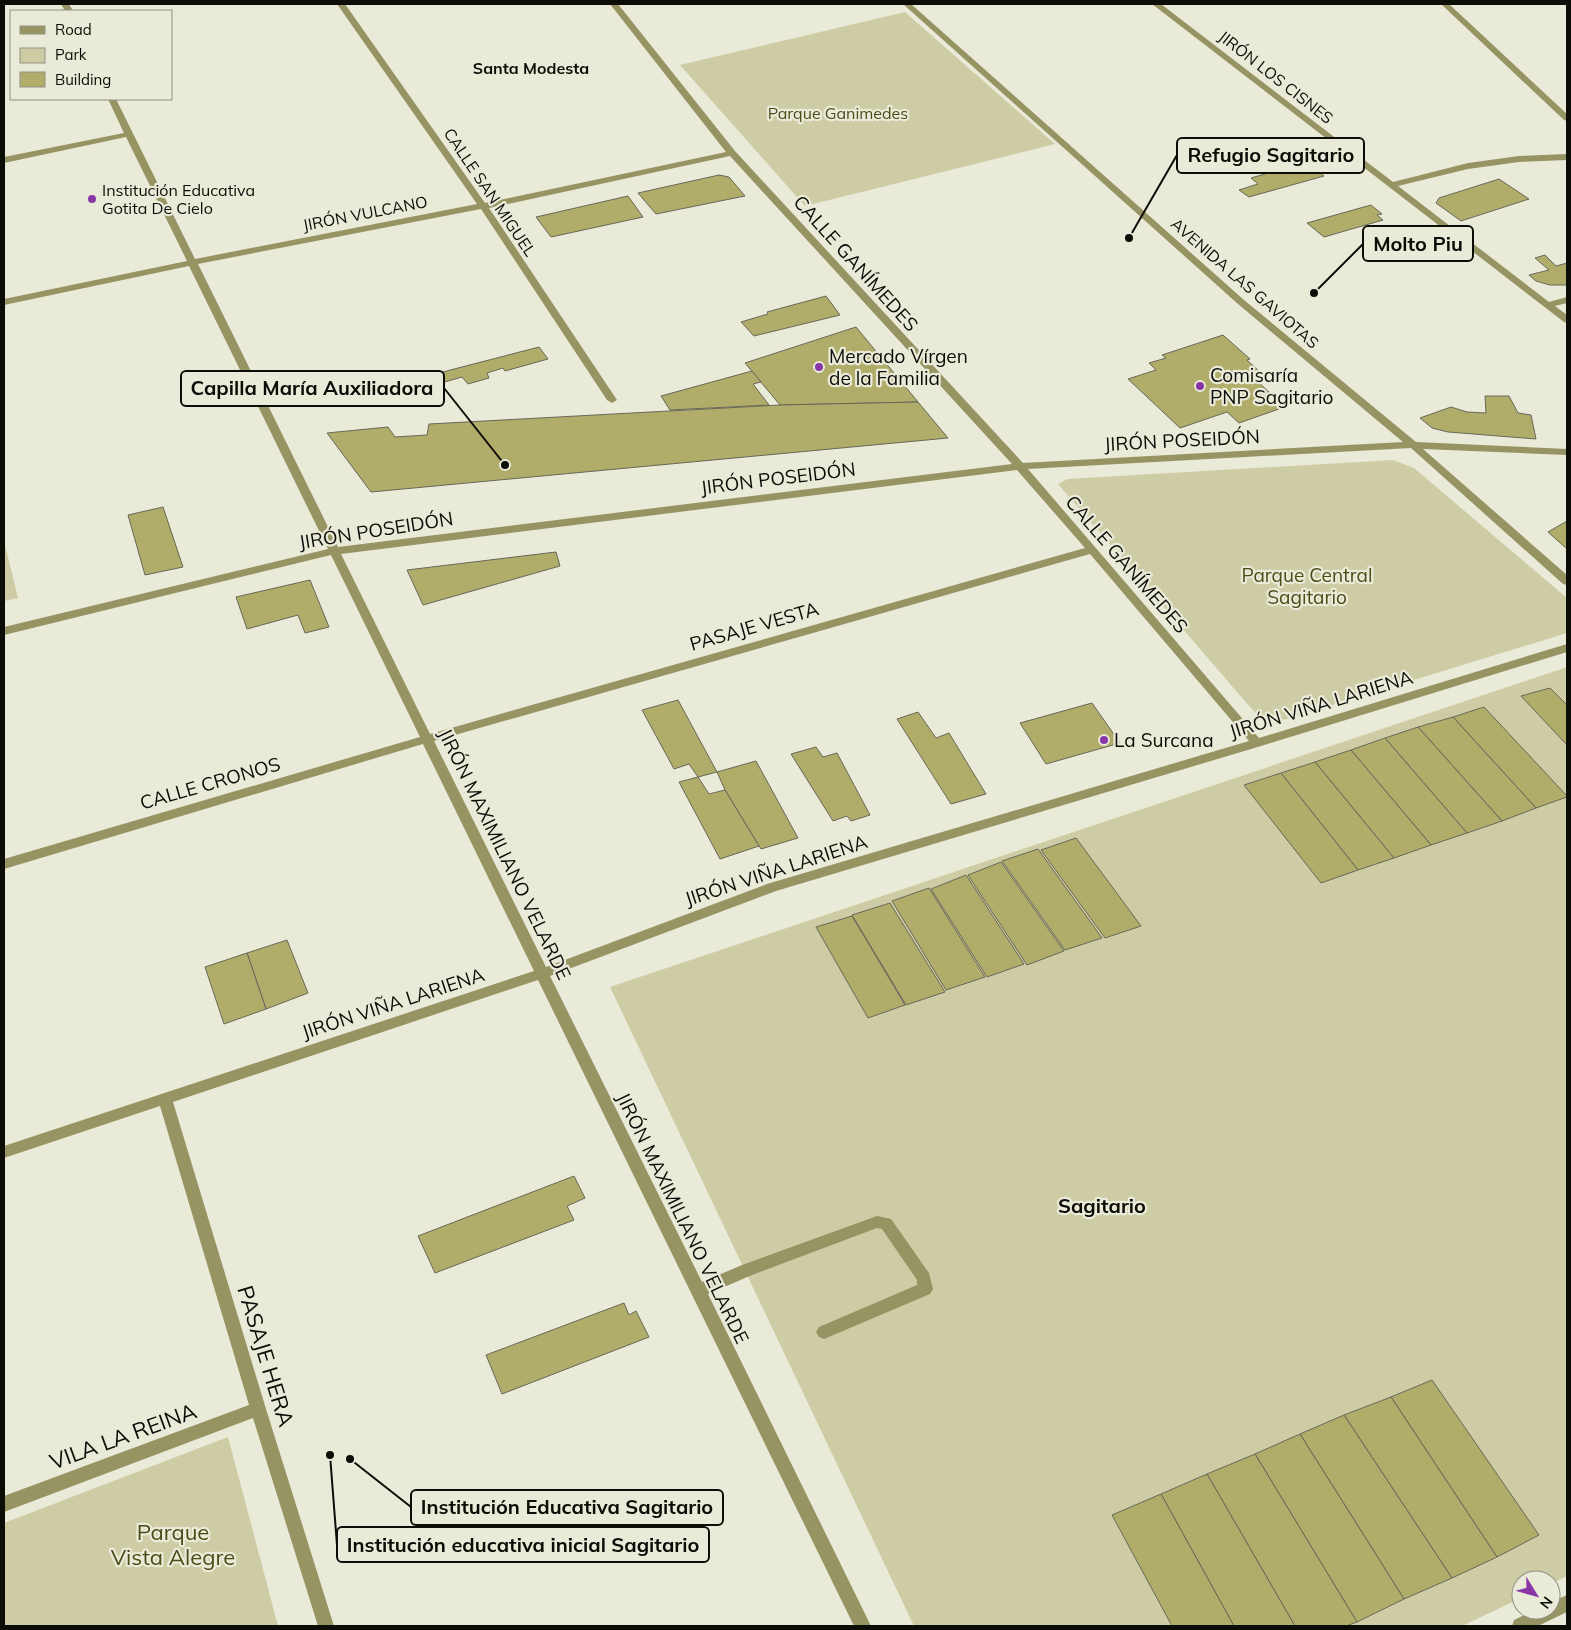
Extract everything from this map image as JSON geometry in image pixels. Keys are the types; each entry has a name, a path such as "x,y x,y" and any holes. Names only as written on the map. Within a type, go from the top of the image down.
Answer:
{"street":[{"name":"CALLE SAN MIGUEL","path":"341,4 483,206 612,400"},
{"name":"CALLE GANÍMEDES","path":"614,4 732,153 1020,466 1257,744"},
{"name":"AVENIDA LAS GAVIOTAS","path":"907,4 1242,302 1413,445 1567,581"},
{"name":"JIRÓN LOS CISNES","path":"1156,4 1567,320"},
{"path":"1445,4 1567,118"},
{"name":"JIRÓN MAXIMILIANO VELARDE","path":"113,100 863,1626"},
{"path":"4,160 130,134"},
{"name":"JIRÓN VULCANO","path":"4,302 192,262 483,206 732,153"},
{"path":"1390,185 1468,166 1519,159 1567,157"},
{"path":"1549,305 1567,300"},
{"name":"JIRÓN POSEIDÓN","path":"4,631 334,550 1020,466 1413,445 1567,452"},
{"name":"PASAJE VESTA","path":"427,739 1092,550"},
{"name":"JIRÓN VIÑA LARIENA","path":"4,1152 543,973 772,887 1257,744 1567,648"},
{"name":"CALLE CRONOS","path":"4,864 427,739"},
{"name":"PASAJE HERA","path":"165,1099 258,1409 326,1626"},
{"path":"698,1291 747,1270 877,1222 886,1223 924,1278 925,1288 824,1332"},
{"name":"VILA LA REINA","path":"4,1504 258,1409"},
{"path":"1520,1626 1567,1603"}],"green space":[{"name":"Parque Ganimedes","path":"905,12 1055,144 805,206 680,65"},
{"name":"Parque Central Sagitario","path":"1393,460 1414,468 1567,598 1567,633 1287,719 1275,720 1267,720 1259,716 1250,707 1058,484 1068,479"},
{"path":"4,541 18,598 4,601"},
{"path":"1567,667 1567,1576 1561,1579 1561,1570 1511,1570 1511,1603 1462,1626 914,1626 610,987"},
{"name":"Parque Vista Alegre","path":"228,1437 278,1626 4,1626 4,1523"}],"building":[{"path":"1306,162 1324,176 1249,197 1239,190 1258,184 1251,178"},
{"path":"719,175 729,177 745,196 656,214 638,193"},
{"path":"1499,179 1529,199 1461,221 1436,203 1439,198"},
{"path":"628,196 643,217 551,237 536,217"},
{"path":"1371,205 1382,214 1377,215 1383,220 1324,237 1307,223"},
{"path":"1545,255 1556,266 1567,263 1567,285 1550,285 1536,281 1529,275 1549,270 1535,258"},
{"path":"826,296 840,315 754,336 741,322 768,314 767,312"},
{"name":"Mercado Vírgen de la Familia","path":"856,327 918,402 780,405 745,363"},
{"name":"Comisaría PNP Sagitario","path":"1223,335 1250,359 1247,360 1264,376 1255,379 1271,394 1264,396 1279,409 1239,423 1227,412 1180,428 1128,379 1156,370 1149,363 1166,358 1162,355"},
{"path":"539,347 548,359 505,371 503,368 487,373 489,378 468,384 462,377 441,383 435,374"},
{"path":"752,371 761,382 753,384 769,405 670,410 661,396"},
{"path":"1485,396 1509,396 1518,413 1531,415 1536,439 1448,432 1432,428 1420,418 1451,407 1467,412 1486,413"},
{"path":"918,402 948,438 371,492 327,433 388,427 395,437 427,435 429,424 780,405"},
{"path":"163,507 183,567 145,575 128,515"},
{"path":"1567,521 1567,549 1548,532"},
{"path":"556,552 560,566 423,605 407,570"},
{"path":"310,580 329,627 305,633 298,615 247,629 236,597"},
{"path":"1550,688 1567,705 1567,745 1521,696"},
{"path":"678,700 717,772 698,777 689,764 674,769 642,710"},
{"path":"1092,703 1120,743 1046,764 1020,723"},
{"path":"1484,707 1567,797 1536,808 1453,717"},
{"path":"918,712 936,738 949,733 986,794 951,804 897,719"},
{"path":"1453,717 1536,808 1502,821 1418,727"},
{"path":"1418,727 1502,821 1467,833 1385,738"},
{"path":"1385,738 1467,833 1431,845 1351,750"},
{"path":"816,747 823,757 837,753 870,815 851,821 847,816 833,821 791,754"},
{"path":"1351,750 1431,845 1394,858 1315,762"},
{"path":"756,761 798,838 761,849 725,790 717,772"},
{"path":"1315,762 1394,858 1358,870 1281,773"},
{"path":"1281,773 1358,870 1321,883 1244,785"},
{"path":"698,777 709,794 725,790 759,846 720,859 679,782"},
{"path":"1076,838 1141,926 1105,938 1041,850"},
{"path":"1038,849 1102,938 1065,950 1002,861"},
{"path":"1001,862 1064,951 1027,965 968,875"},
{"path":"966,875 1024,964 987,977 931,889"},
{"path":"929,888 985,977 946,990 892,901"},
{"path":"890,903 945,992 906,1005 852,915"},
{"path":"852,916 905,1005 868,1018 816,927"},
{"path":"287,940 308,993 266,1009 247,953"},
{"path":"247,953 266,1009 224,1024 205,967"},
{"path":"574,1176 585,1198 567,1206 574,1220 435,1273 418,1236"},
{"path":"624,1303 629,1315 636,1311 649,1337 502,1394 486,1355"},
{"path":"1432,1380 1539,1535 1497,1557 1391,1397"},
{"path":"1391,1397 1497,1557 1452,1578 1344,1415"},
{"path":"1344,1415 1452,1578 1404,1599 1300,1434"},
{"path":"1300,1434 1404,1599 1357,1622 1255,1454"},
{"path":"1255,1454 1357,1622 1346,1626 1295,1626 1207,1474"},
{"path":"1207,1474 1295,1626 1234,1626 1161,1494"},
{"path":"1161,1494 1234,1626 1172,1626 1112,1515"}],"place":[{"name":"Institución Educativa Gotita De Cielo","path":"92,199"},
{"name":"Refugio Sagitario","path":"1129,238"},
{"name":"Molto Piu","path":"1314,293"},
{"name":"Mercado Vírgen de la Familia","path":"819,367"},
{"name":"Comisaría PNP Sagitario","path":"1200,386"},
{"name":"Capilla María Auxiliadora","path":"505,465"},
{"name":"La Surcana","path":"1104,740"},
{"name":"Institución educativa inicial Sagitario","path":"330,1455"},
{"name":"Institución Educativa Sagitario","path":"350,1459"}],"district":[{"name":"Santa Modesta","path":"531,68"},
{"name":"Sagitario","path":"1102,1205"}]}
